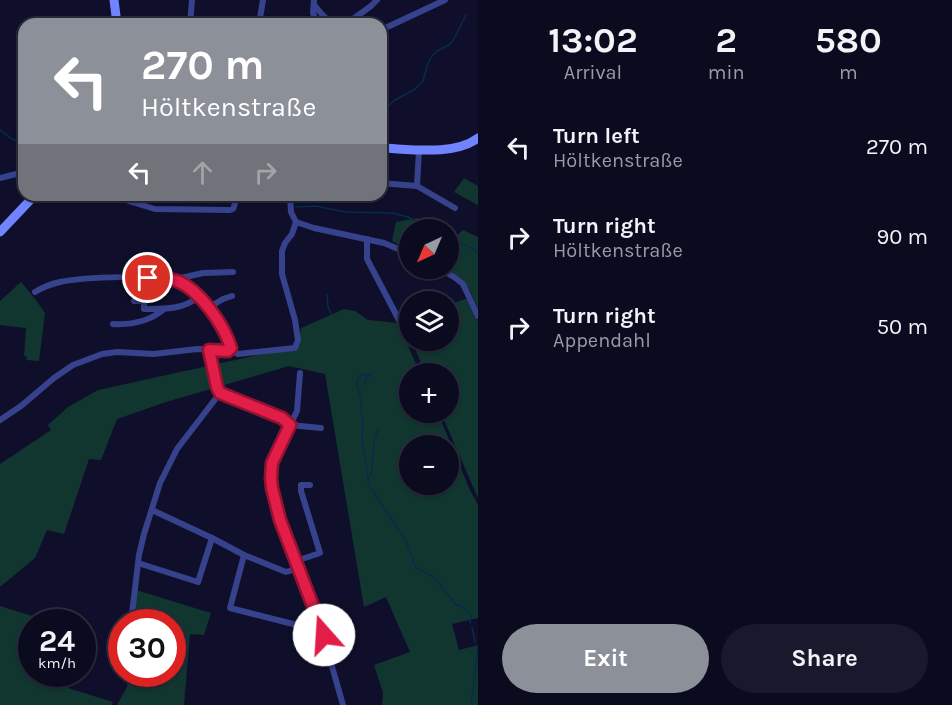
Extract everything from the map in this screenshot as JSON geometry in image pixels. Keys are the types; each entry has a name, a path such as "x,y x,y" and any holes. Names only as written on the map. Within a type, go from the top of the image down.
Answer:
{"main road":[{"path":"114,0 116,18"},
{"path":"387,148 419,150 460,147 478,138"},
{"path":"0,232 29,201"}],"street":[{"path":"190,18 192,0"},
{"path":"260,18 263,0"},
{"path":"354,18 377,0"},
{"path":"387,27 445,0"},
{"path":"314,3 326,18"},
{"path":"417,186 419,150"},
{"path":"0,178 18,174"},
{"path":"387,184 417,186 455,208"},
{"path":"129,201 152,208 181,210 230,210 235,204 234,201"},
{"path":"290,201 291,212 296,222 399,248"},
{"path":"0,420 68,368 97,355 117,352 154,354 192,349 230,350 238,354 293,348 297,345 298,340 282,274 282,251 296,222"},
{"path":"367,239 367,260 399,320"},
{"path":"35,292 58,282 123,278 172,280 203,273 233,272"},
{"path":"457,279 463,284 478,316"},
{"path":"172,280 185,286 208,308 224,332 230,350"},
{"path":"208,308 232,296"},
{"path":"134,301 144,301 144,309 163,309 182,306 198,297"},
{"path":"113,324 147,320 163,309"},
{"path":"133,609 138,563 144,534 160,483 176,451 219,390 209,350"},
{"path":"300,373 298,408 273,460 271,478 276,508 319,621 343,705"},
{"path":"219,390 282,418 290,425 321,428"},
{"path":"152,510 244,555 286,572 320,553 300,488 302,484 310,485"},
{"path":"138,563 198,582 212,538"},
{"path":"244,555 230,608 301,626 319,621"}],"green space":[{"path":"464,178 478,186 478,205 454,192"},
{"path":"399,221 399,245 392,241 396,222"},
{"path":"463,230 478,237 478,308 466,284 459,278 459,234"},
{"path":"21,282 45,313 39,361 26,360 27,356 24,356 26,328 0,325 0,301"},
{"path":"468,298 478,322 478,498 459,454 459,435 451,435 445,423 459,423 459,363 421,363 416,351 459,351 459,301"},
{"path":"344,309 355,311 368,320 399,322 399,351 410,351 416,363 399,363 399,423 442,423 447,435 399,435 399,495 459,495 459,464 478,505 478,618 452,624 459,650 478,645 478,705 382,705 383,693 374,665 410,652 386,597 364,607 325,374 289,366 166,402 117,419 101,460 89,459 64,534 47,530 35,558 0,587 0,464 51,430 48,425 68,407 98,390 267,353 296,351 301,328"},
{"path":"136,590 211,613 204,635 190,634 186,681 186,609 134,609"},
{"path":"0,606 18,612 18,687 68,687 113,702 111,705 0,705"},
{"path":"127,687 186,687 184,705 117,705"}],"waterway":[{"path":"387,107 415,89 423,81 432,56 453,41 466,15"},
{"path":"0,130 18,141"},
{"path":"296,207 316,206 346,212 392,213 412,219"},
{"path":"459,243 478,252"},
{"path":"327,295 331,314"},
{"path":"373,373 364,374 357,381 361,397 362,440 369,485 406,541 416,568 434,577 456,605 469,612 470,623"},
{"path":"366,384 365,380 369,376"},
{"path":"369,478 372,470 374,439 379,428"},
{"path":"472,627 475,642"},
{"path":"471,705 478,646"}],"route":[{"path":"148,278 177,281 185,286 204,302 219,324 231,348 228,351 209,350 220,393 282,418 290,425 272,463 272,488 280,520 324,635"}]}
